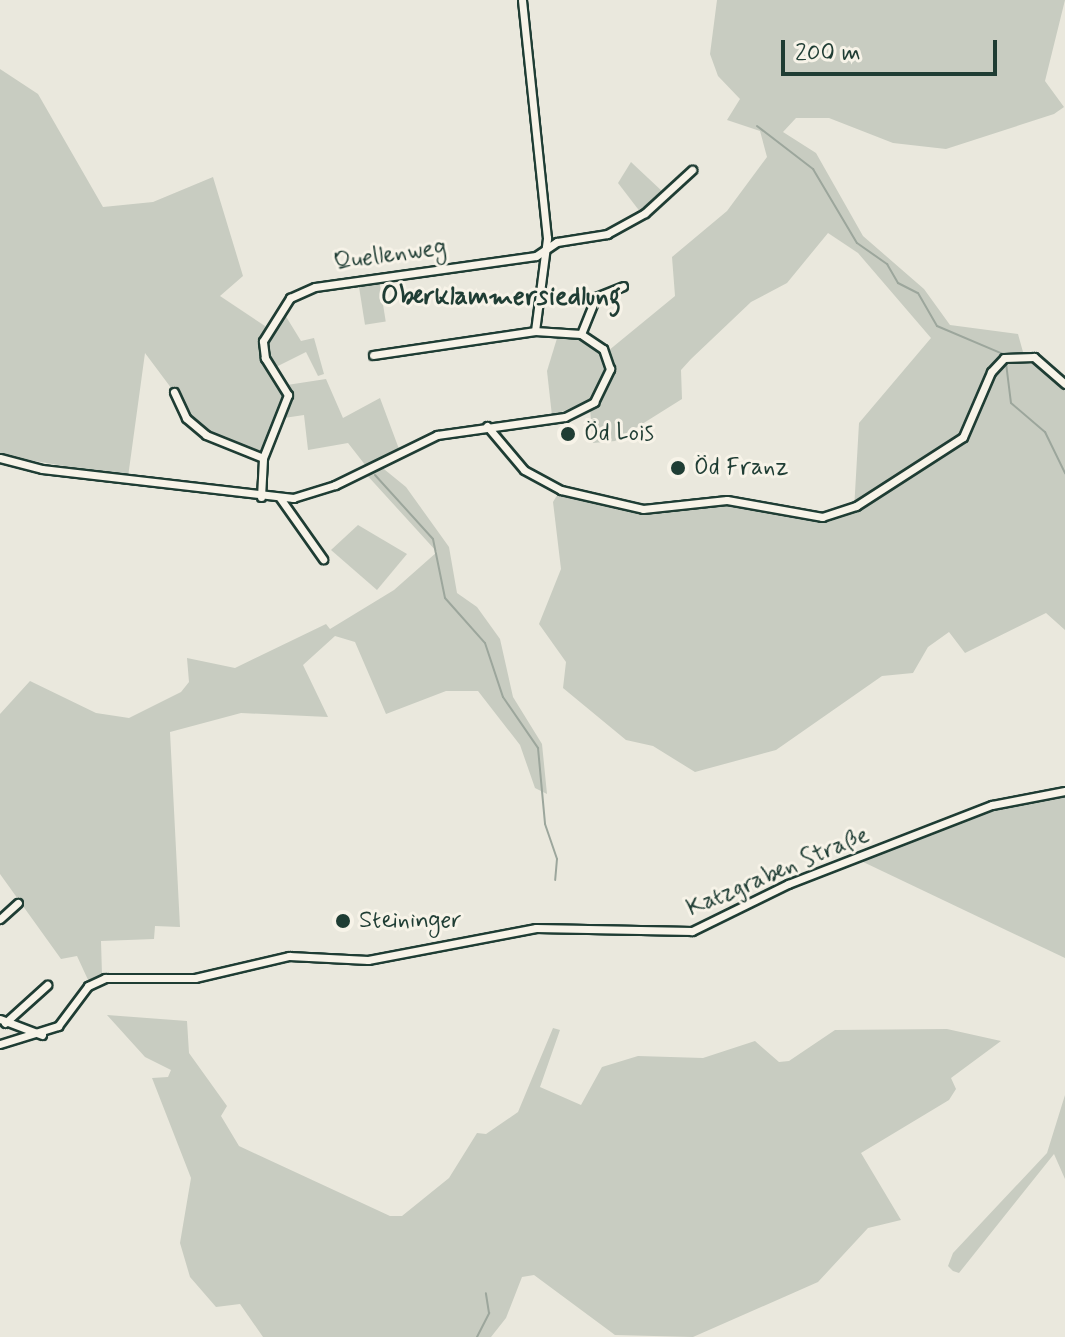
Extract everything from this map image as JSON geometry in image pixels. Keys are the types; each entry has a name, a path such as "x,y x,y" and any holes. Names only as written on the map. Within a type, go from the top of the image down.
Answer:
{"street":[{"path":"522,0 547,248 535,331"},
{"name":"Quellenweg","path":"261,497 263,458 288,395 265,358 263,341 290,298 315,287 536,256 547,248 634,221 692,170"},
{"path":"581,334 596,297 623,286"},
{"path":"0,458 128,479 280,498 321,491 437,435 565,417 594,402 610,369 603,349 581,334 535,331 373,355"},
{"path":"487,426 524,470 561,490 643,509 727,500 822,517 856,506 963,437 991,372 1004,358 1034,357 1065,384"},
{"path":"174,392 186,418 206,435 263,458"},
{"path":"280,498 323,559"},
{"name":"Katzgraben Straße","path":"0,1044 42,1035 64,1020 88,986 105,978 195,978 289,956 368,960 536,928 692,931 798,880 992,805 1065,791"},
{"path":"0,919 18,903"},
{"path":"2,1021 47,985"},
{"path":"2,1021 42,1035"}],"shaded area":[{"path":"717,0 1065,0 1045,81 1064,107 1054,114 946,149 893,143 829,118 796,118 783,132 816,153 863,236 924,289 950,325 1018,334 1023,352 1001,356 1029,358 1065,389 1065,630 1046,613 965,653 949,632 928,647 913,673 882,676 776,750 695,772 653,746 626,740 563,688 566,662 539,624 561,569 553,502 559,492 643,512 741,503 828,519 854,510 859,423 931,338 858,253 828,233 787,283 751,302 681,370 682,399 615,441 593,443 590,409 612,379 608,351 675,296 672,257 727,211 767,157 760,131 727,120 740,99 718,76 710,54"},
{"path":"0,69 38,94 103,207 153,202 213,177 243,276 220,296 265,326 262,361 285,395 261,451 204,432 145,353 128,477 0,455"},
{"path":"631,162 664,193 641,213 618,183"},
{"path":"379,279 386,321 365,325 358,282"},
{"path":"282,310 301,341 314,338 324,374 318,376 306,352 274,368 268,359 266,337"},
{"path":"558,335 585,339 600,350 608,368 594,398 552,416 547,371"},
{"path":"326,379 343,418 380,398 399,449 366,466 348,443 308,450 304,415 284,418 287,385"},
{"path":"379,465 406,487 449,547 457,593 477,607 500,639 513,697 542,744 547,794 535,788 520,745 478,691 446,691 386,714 355,642 335,636 303,665 328,717 241,713 170,732 180,927 155,926 154,939 101,941 102,975 89,982 77,956 61,959 0,874 0,714 30,681 96,713 129,718 181,692 189,682 187,658 235,668 326,624 330,629 394,590 437,552 365,473"},
{"path":"358,525 407,554 377,590 331,550"},
{"path":"1065,793 1065,958 859,860 986,809"},
{"path":"107,1015 187,1021 189,1053 227,1106 221,1116 239,1146 390,1216 402,1216 449,1178 477,1133 486,1134 518,1112 553,1028 560,1030 540,1087 581,1105 602,1067 638,1056 703,1058 755,1041 779,1062 789,1061 835,1030 947,1029 1001,1041 951,1078 956,1089 949,1100 861,1153 901,1220 868,1228 818,1282 693,1337 615,1335 534,1275 522,1277 506,1318 491,1337 263,1337 240,1304 216,1307 190,1277 180,1243 191,1178 152,1078 168,1077 171,1070 145,1057"},
{"path":"1065,1095 1065,1179 1054,1154 959,1273 953,1271 948,1266 953,1253 1047,1153"}],"waterway":[{"path":"757,126 813,169 857,243 887,264 898,283 918,293 937,326 1003,354"},
{"path":"1006,363 1011,403 1045,432 1065,473"},
{"path":"375,475 433,539 445,598 485,643 503,697 538,748 545,824 557,859 555,880"},
{"path":"477,1337 489,1313 486,1293"}],"place":[{"name":"Öd Lois","path":"568,434"},
{"name":"Öd Franz","path":"678,468"},
{"name":"Steininger","path":"343,921"}],"district":[{"name":"Oberklammersiedlung","path":"501,298"}]}
